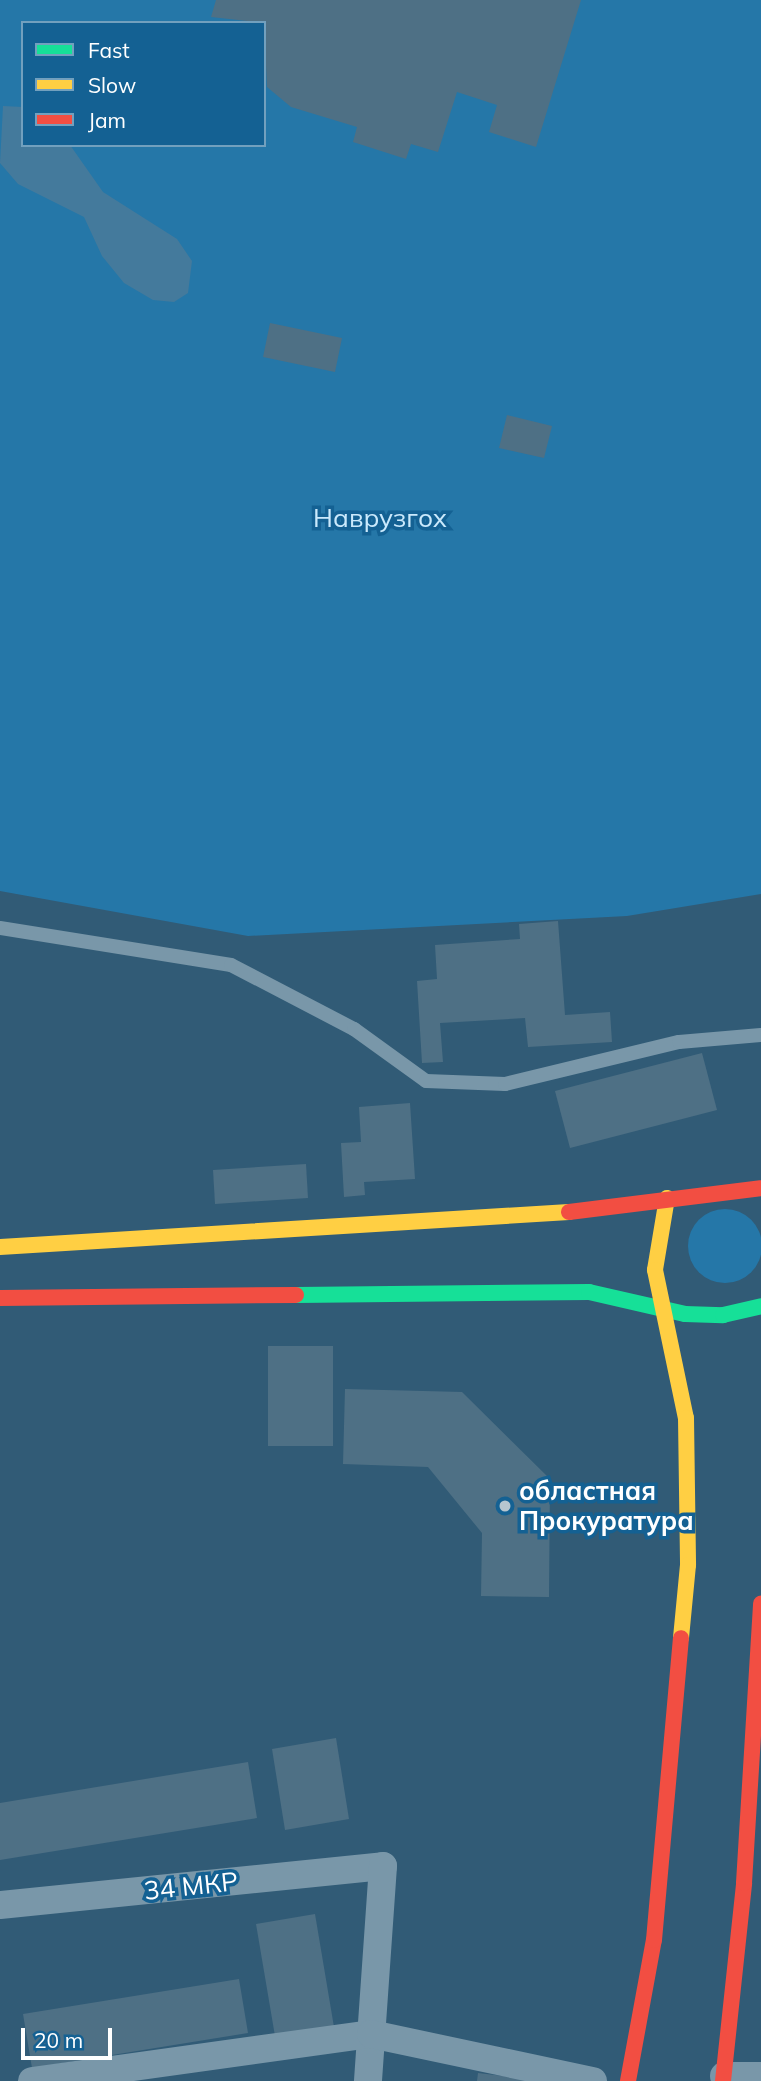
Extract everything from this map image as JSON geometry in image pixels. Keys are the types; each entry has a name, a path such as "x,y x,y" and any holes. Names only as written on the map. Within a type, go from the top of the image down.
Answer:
{"main road":[{"path":"0,1247 589,1211 667,1198 761,1188"},
{"path":"628,2081 654,1940 688,1564 686,1418 661,1305 655,1249 667,1198"},
{"path":"0,1298 589,1292 661,1305 685,1314 723,1315 761,1306"},
{"path":"723,2079 744,1883 761,1604"}],"street":[{"name":"34 МКР","path":"0,1905 383,1866 371,2034"},
{"path":"368,2081 371,2034"},
{"path":"32,2081 371,2034 593,2081"},
{"path":"723,2079 761,2076"}],"lane":[{"path":"0,928 231,965 354,1029 426,1081 505,1084 679,1042 761,1035"}],"green space":[{"name":"Наврузгох","path":"0,0 761,0 761,894 627,916 248,936 0,891"},
{"path":"732,1209 752,1219 760,1232 760,1260 752,1273 739,1281 718,1283 698,1273 690,1260 688,1239 698,1219 711,1211"}],"shaded area":[{"path":"3,106 21,107 21,147 71,147 103,192 177,239 192,261 188,293 174,302 153,300 124,283 102,256 84,217 18,184 0,163"}],"building":[{"path":"216,0 581,0 536,147 489,132 497,105 457,92 438,152 411,144 406,159 353,142 357,127 291,107 267,87 266,21 211,17"},
{"path":"270,323 342,338 335,372 263,357"},
{"path":"507,415 552,426 544,458 499,448"},
{"path":"558,921 565,1015 610,1012 612,1042 528,1047 525,1018 440,1023 443,1062 422,1063 417,981 437,979 435,945 520,939 519,924"},
{"path":"702,1053 717,1110 570,1148 555,1091"},
{"path":"410,1103 415,1179 364,1182 365,1195 344,1197 341,1143 361,1142 359,1107"},
{"path":"306,1164 308,1198 215,1204 213,1170"},
{"path":"268,1346 333,1346 333,1446 268,1446"},
{"name":"областная Прокуратура","path":"345,1389 462,1392 550,1479 549,1597 481,1596 482,1533 428,1467 343,1464"},
{"path":"336,1738 349,1819 285,1830 272,1749"},
{"path":"248,1762 257,1818 0,1860 0,1803"},
{"path":"315,1914 335,2033 276,2042 256,1924"},
{"path":"239,1979 248,2033 32,2068 23,2014"},
{"path":"478,2073 528,2079 528,2081 477,2081"}],"traffic: fast":[{"path":"296,1295 589,1292 685,1314 723,1315 761,1306"}],"traffic: slow":[{"path":"667,1198 655,1270 686,1418 688,1565 681,1638"},
{"path":"0,1247 569,1212"}],"traffic: jam":[{"path":"569,1212 761,1188"},
{"path":"0,1298 296,1295"},
{"path":"723,2081 744,1883 761,1604"},
{"path":"628,2081 654,1940 681,1638"}],"place":[{"name":"областная Прокуратура","path":"505,1506"}]}
